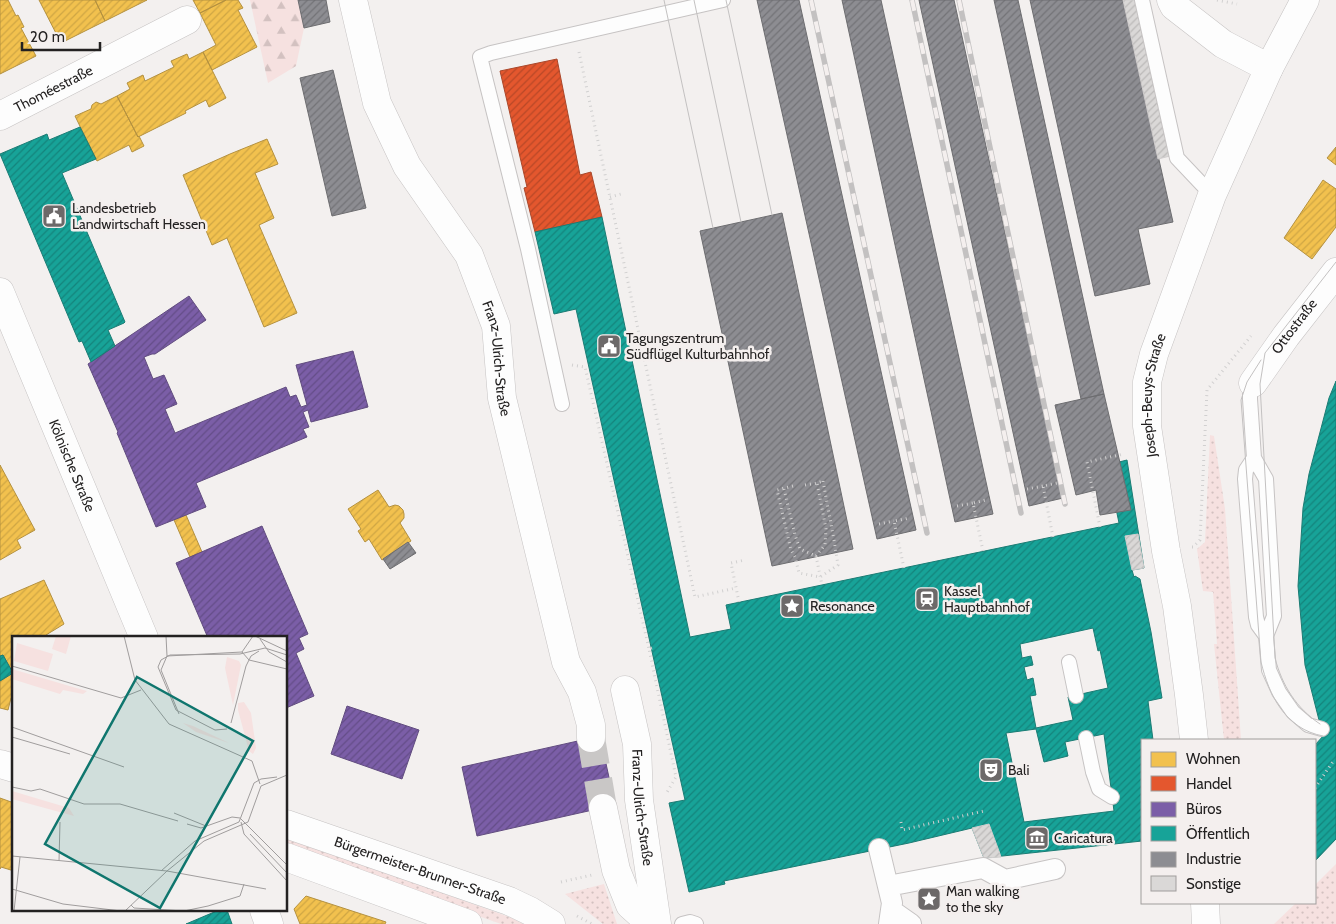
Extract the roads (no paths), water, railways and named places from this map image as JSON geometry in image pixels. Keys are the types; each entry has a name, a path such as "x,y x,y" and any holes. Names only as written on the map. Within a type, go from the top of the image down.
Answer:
{"street":[{"name":"Franz-Ulrich-Straße","path":"353,0 377,104 407,166 469,255 496,326 502,398 566,662 582,692 591,726 591,738"},
{"path":"1171,0 1174,6 1224,44 1269,68"},
{"name":"Joseph-Beuys-Straße","path":"1194,739 1176,606 1147,426 1147,382 1154,354 1212,194 1269,68 1305,0"},
{"name":"Thoméestraße","path":"0,116 187,20"},
{"name":"Ottostraße","path":"1253,383 1286,336 1336,272"},
{"name":"Kölnische Straße","path":"0,292 143,636"},
{"name":"Franz-Ulrich-Straße","path":"625,690 637,744 639,800 657,924"},
{"path":"604,808 616,870 630,905 651,924"},
{"name":"Bürgermeister-Brunner-Straße","path":"288,825 509,901 551,924"},
{"path":"879,849 892,903 890,917 911,924"},
{"path":"288,858 468,924"},
{"path":"888,886 983,868 1005,880 1055,868"},
{"path":"1205,904 1206,924"},
{"path":"265,912 269,924"}],"lane":[{"path":"562,404 528,249 480,57 575,33 723,0"},
{"path":"1142,0 1177,158 1212,194"},
{"path":"1253,383 1250,399 1254,458 1266,480 1274,616 1266,636 1269,670 1279,692 1292,712 1308,726 1322,729"},
{"path":"1254,458 1246,470 1245,479 1256,617 1258,625 1266,636"},
{"path":"1069,662 1076,696"},
{"path":"1086,738 1093,772 1099,789 1112,797"},
{"path":"682,924 690,922 696,924"}],"tunnel":[{"path":"591,738 603,808"}],"tram line":[{"path":"664,0 713,228"},
{"path":"694,0 741,222"},
{"path":"726,0 772,215"},
{"path":"1320,724 1311,718 1291,695 1275,658 1260,384 1265,353 1336,262"},
{"path":"1261,360 1247,382 1241,400 1261,662 1274,698 1281,709 1298,726 1323,736"}],"railway":[{"path":"811,0 927,533"},
{"path":"912,0 1021,513"},
{"path":"959,0 1065,504"}],"place":[{"name":"Landesbetrieb Landwirtschaft Hessen","path":"54,216"},
{"name":"Tagungszentrum Südflügel Kulturbahnhof","path":"609,346"},
{"name":"Kassel Hauptbahnhof","path":"927,599"},
{"name":"Resonance","path":"792,606"},
{"name":"Bali","path":"991,770"},
{"name":"Caricatura","path":"1037,838"},
{"name":"Man walking to the sky","path":"929,899"}]}
